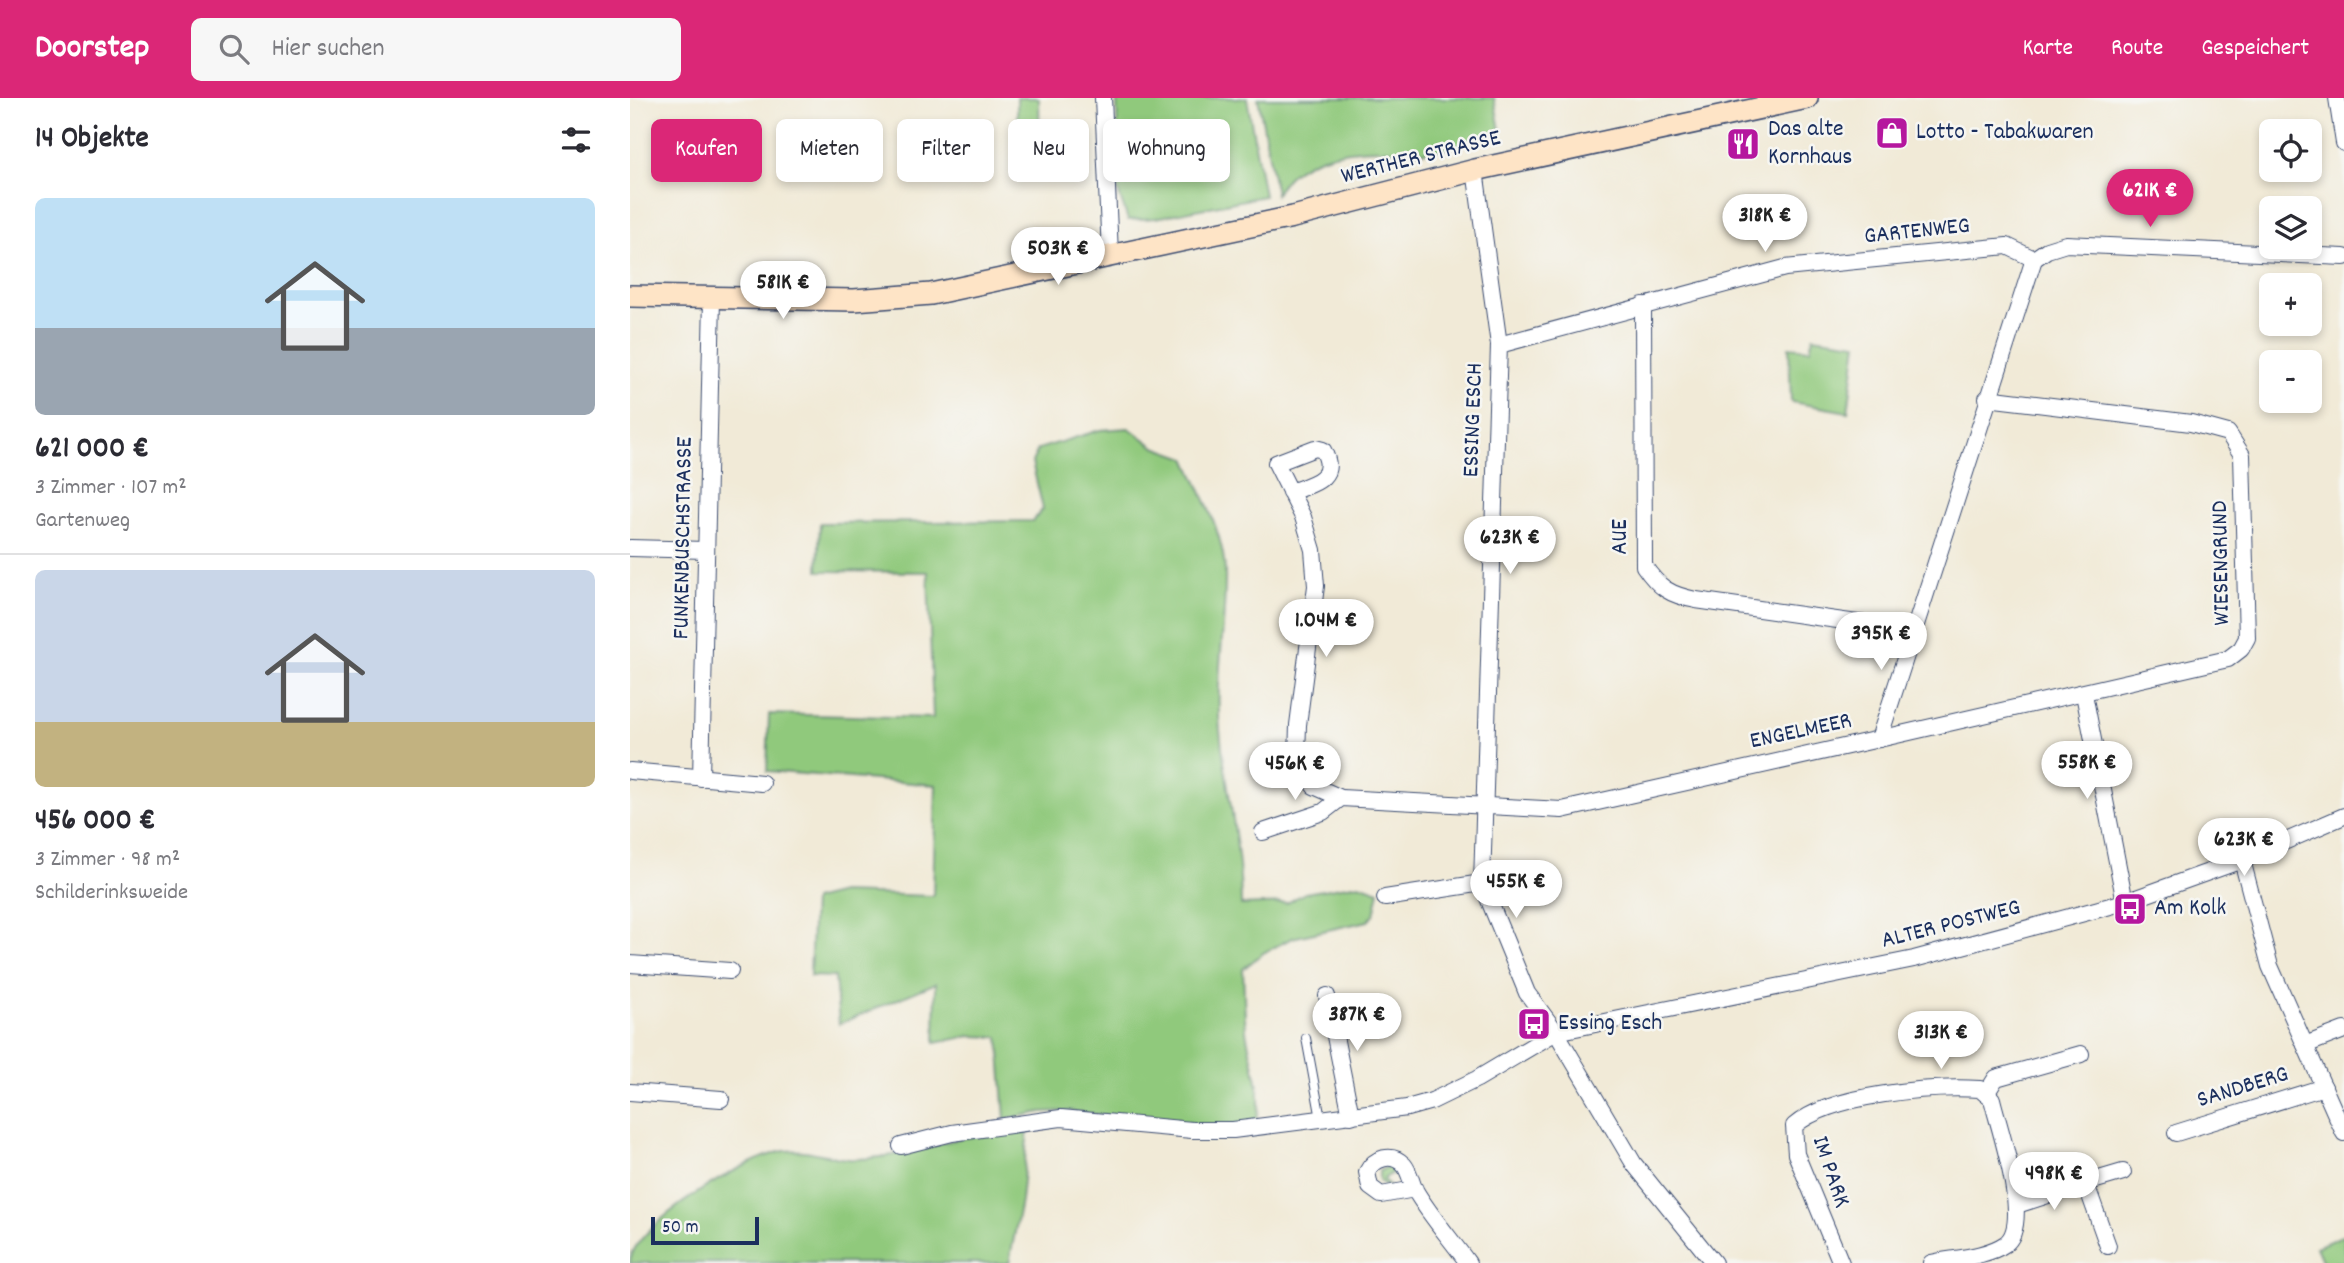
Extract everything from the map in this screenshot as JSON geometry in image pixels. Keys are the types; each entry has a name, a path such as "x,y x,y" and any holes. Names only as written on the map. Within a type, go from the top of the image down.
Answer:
{"main road":[{"name":"WERTHER STRASSE","path":"630,296 854,300 911,296 1293,217 1475,170 1807,98"}],"street":[{"path":"1102,98 1110,254"},
{"path":"2337,98 2344,143"},
{"name":"ESSING ESCH","path":"1475,170 1499,345 1482,883 1527,993 1556,1032 1634,1164 1714,1263"},
{"path":"2034,259 2047,250 2066,244 2344,257"},
{"name":"GARTENWEG","path":"1499,345 1785,268 2007,246 2034,259"},
{"name":"ENGELMEER","path":"1341,798 1562,810 1879,738 2034,259"},
{"name":"FUNKENBUSCHSTRASSE","path":"701,778 712,299"},
{"name":"AUE","path":"1643,305 1644,566 1658,586 1670,594 1696,600 1914,631"},
{"name":"WIESENGRUND","path":"1879,738 2084,694 2228,659 2241,649 2246,638 2242,455 2228,433 2191,423 1987,398"},
{"path":"1263,832 1323,812 1341,798 1314,786 1297,756 1298,725 1316,586 1313,550 1303,517 1290,492"},
{"path":"630,548 706,550"},
{"path":"2084,694 2125,902"},
{"path":"630,771 762,783"},
{"name":"ALTER POSTWEG","path":"1556,1032 1914,960 2125,902 2242,860 2344,816"},
{"path":"2242,860 2270,966 2344,1133"},
{"path":"1385,898 1482,883"},
{"path":"630,964 730,971"},
{"path":"1326,996 1351,1116"},
{"path":"2305,1045 2344,1030"},
{"path":"901,1146 952,1133 1060,1118 1192,1130 1233,1130 1407,1108 1432,1101 1515,1058 1556,1032"},
{"path":"1931,1263 1997,1248 2008,1242 2015,1231 2017,1205 1992,1099 1986,1094 1996,1078 2081,1054"},
{"name":"SANDBERG","path":"2176,1133 2324,1087"},
{"name":"IM PARK","path":"1840,1263 1796,1154 1794,1126 1810,1115 1902,1091 1966,1088 1980,1089 1986,1094"},
{"path":"630,1092 721,1098"},
{"path":"2017,1205 2123,1172"},
{"path":"2079,1185 2087,1187 2108,1246"},
{"path":"1415,1189 1468,1263"}],"lane":[{"path":"1306,1038 1321,1119"}],"green space":[{"path":"1017,98 1039,98 1039,119 1017,119"},
{"path":"1117,98 1247,98 1264,196 1156,218 1128,220 1118,191 1118,182 1230,182 1230,119 1117,119"},
{"path":"1258,98 1494,98 1501,135 1423,152 1380,149 1335,154 1320,158 1294,172 1276,194"},
{"path":"1813,337 1857,343 1848,412 1791,402 1789,347 1810,349"},
{"path":"1129,428 1155,447 1186,458 1221,545 1225,593 1220,671 1220,730 1239,861 1241,905 1287,903 1305,893 1359,884 1379,891 1374,915 1368,921 1292,938 1263,953 1243,969 1246,1030 1259,1101 1255,1123 1209,1128 1069,1111 1042,1112 1005,1119 999,1037 970,1036 935,1043 936,983 839,1024 835,977 810,976 813,900 841,893 933,896 936,785 767,771 769,714 933,718 928,572 818,571 820,523 1033,521 1043,509 1032,462 1038,449 1100,430"},
{"path":"1028,1129 1021,1201 1009,1263 630,1263 635,1248 649,1230 670,1212 721,1178 768,1155 793,1150 848,1159 868,1158 900,1154 959,1139"},
{"path":"1392,1165 1401,1172 1399,1181 1393,1172 1384,1179 1390,1188 1379,1181 1379,1171"},
{"path":"2344,1235 2344,1263 2323,1263 2316,1247"}],"place":[{"name":"Lotto - Tabakwaren","path":"1892,133"},
{"name":"Das alte Kornhaus","path":"1743,144"},
{"name":"Am Kolk","path":"2130,909"},
{"name":"Essing Esch","path":"1534,1024"}]}
